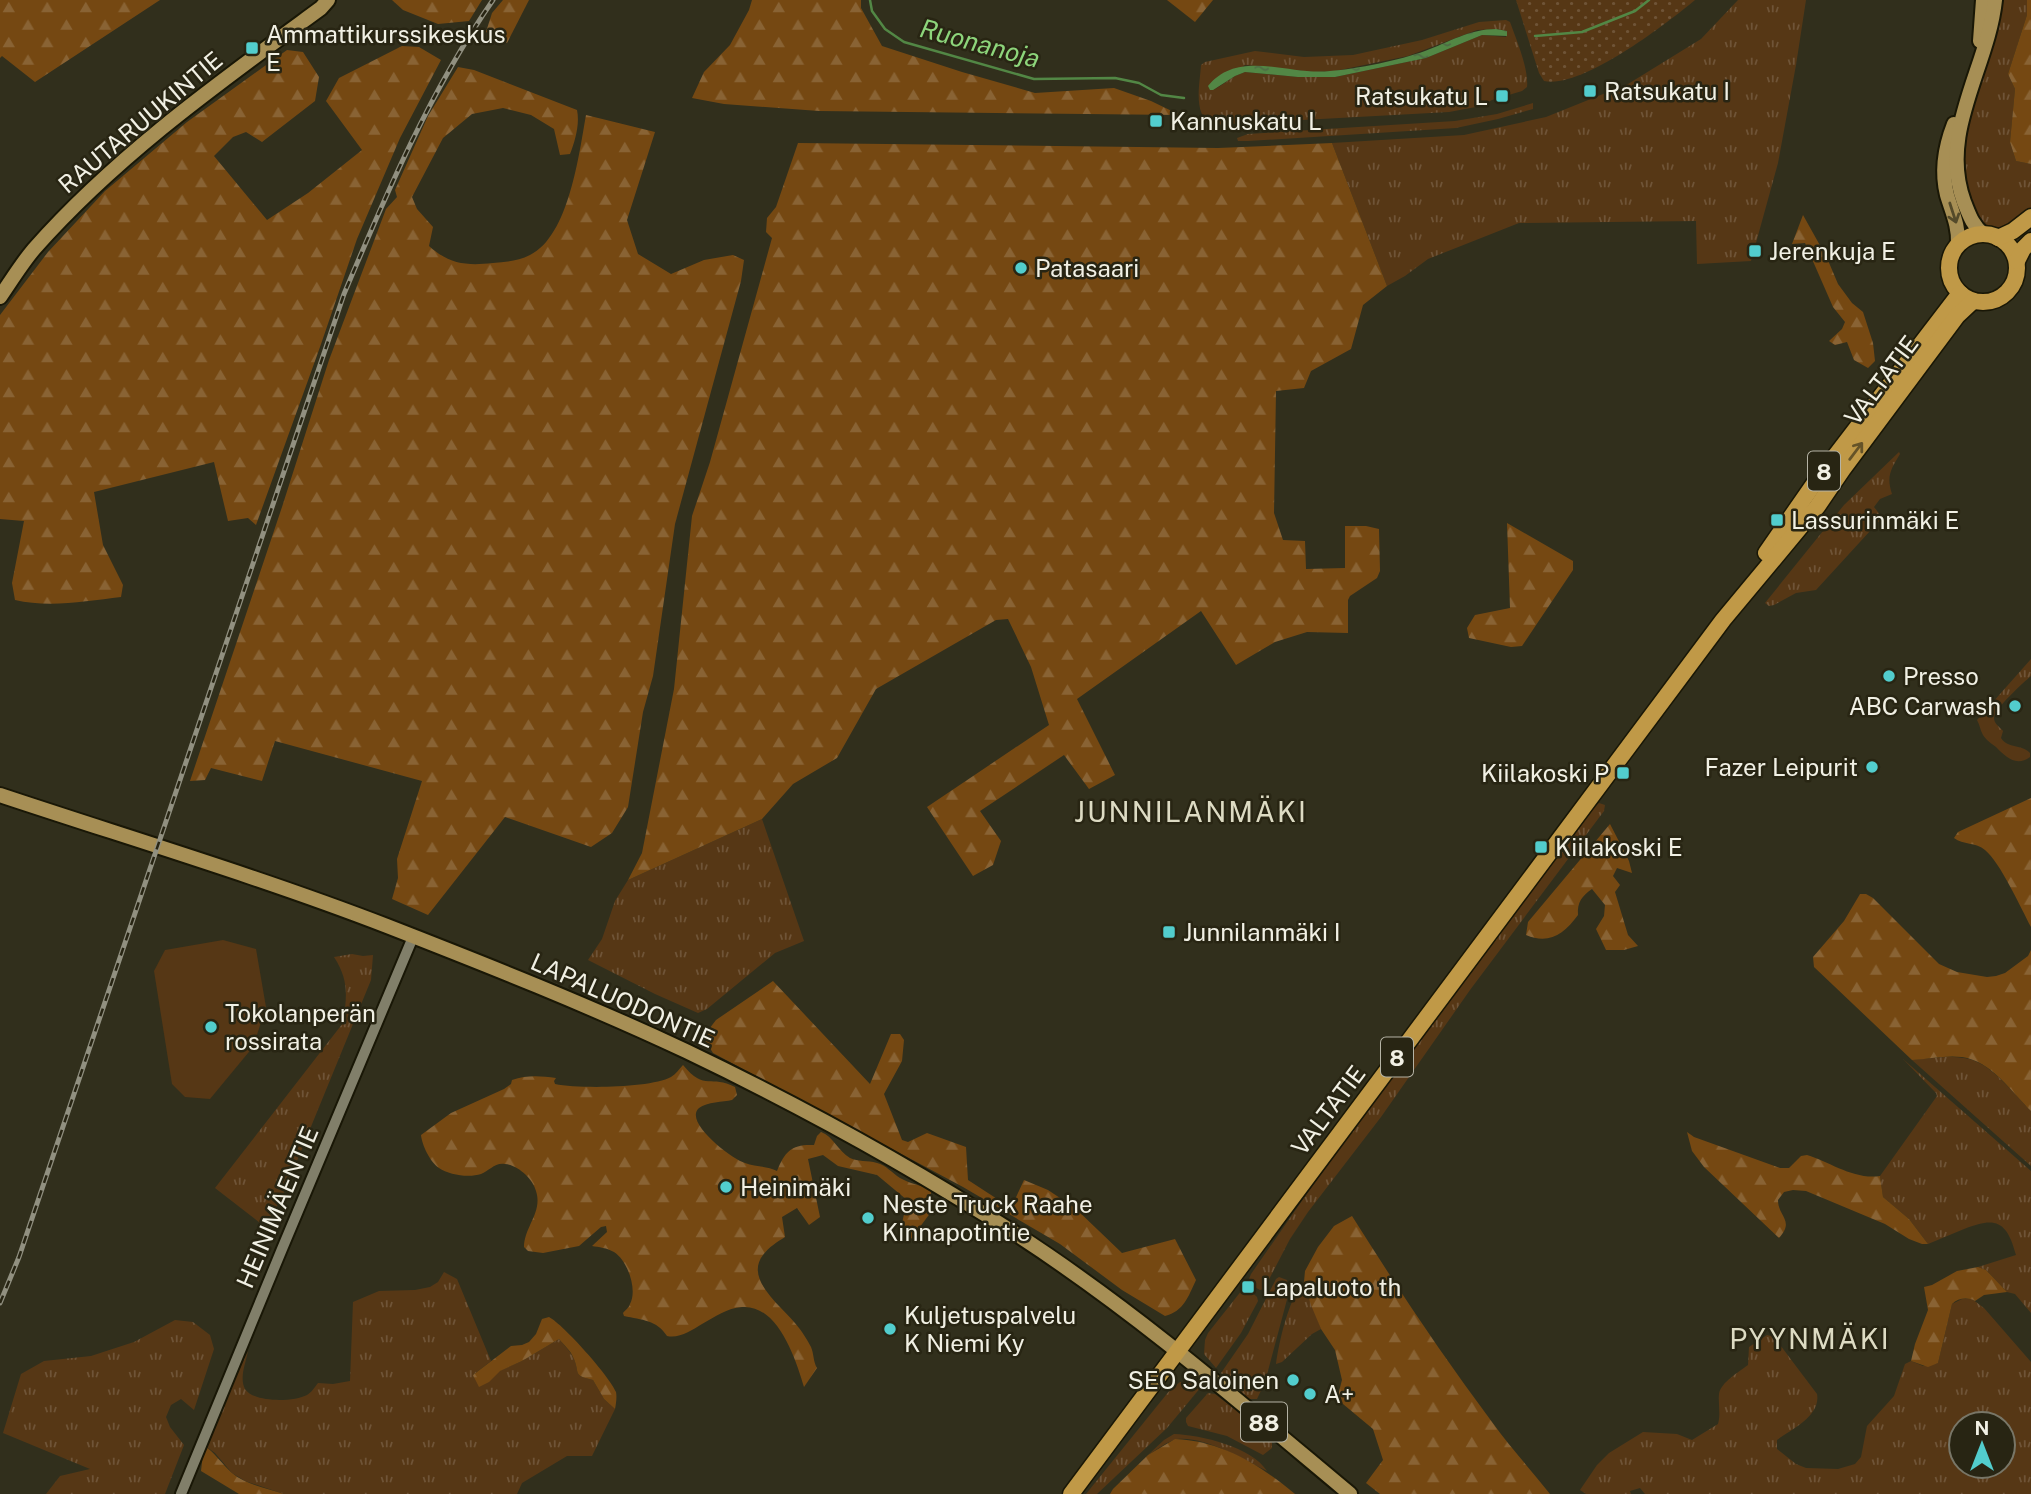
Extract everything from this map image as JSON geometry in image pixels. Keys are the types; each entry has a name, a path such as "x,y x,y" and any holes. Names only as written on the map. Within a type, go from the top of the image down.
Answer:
{"highway":[{"path":"2031,217 2013,231 1968,237 1958,244 1949,265 1955,288 1966,297 1983,303 2004,296 2016,278 2017,261 2031,241"},
{"path":"1990,236 2005,242 2017,261"},
{"name":"VALTATIE","path":"1071,1494 1723,620 1816,481 1966,297"}],"main road":[{"name":"RAUTARUUKINTIE","path":"0,296 32,251 87,192 199,97 321,8 328,0"},
{"path":"1983,0 1980,40 1956,159 1957,181 1971,221 1990,236"},
{"path":"1958,244 1957,226 1947,195 1944,169 1946,149 1990,35 1995,0"},
{"name":"LAPALUODONTIE","path":"0,795 273,885 413,937 552,992 684,1051 887,1157 963,1201 1066,1267 1177,1350"},
{"name":"88","path":"1177,1350 1350,1494"}],"street":[{"name":"HEINIMÄENTIE","path":"181,1494 413,937"}],"green space":[{"path":"0,0 160,0 35,82 2,56 0,58"},
{"path":"392,0 482,0 469,21 438,24 403,10"},
{"path":"503,0 529,0 507,43 486,32 492,13"},
{"path":"752,0 861,0 861,8 882,46 1035,93 1114,88 1180,115 819,111 724,104 692,98 704,72 730,45"},
{"path":"1167,0 1213,0 1195,22"},
{"path":"1516,0 1695,0 1665,24 1601,65 1560,81 1544,81 1539,73"},
{"path":"1738,0 1806,0 1778,163 1751,261 1697,264 1696,221 1519,223 1428,259 1387,286 1332,143 1464,135 1546,117 1628,84 1701,39"},
{"path":"2001,0 2027,0 2027,15 2008,74 2015,89 2010,142 2016,161 2031,164 2031,210 2018,220 1994,229 1980,223 1971,205 1965,180 1963,146 1966,127 1996,34"},
{"path":"2027,0 2031,0 2031,164 2016,161 2010,142 2015,89 2008,74 2027,15"},
{"path":"1479,22 1510,22 1526,72 1527,87 1522,91 1481,106 1449,112 1213,125 1206,121 1202,114 1199,90 1201,65 1205,62 1255,51 1304,57 1353,55 1422,40","holes":["1477,30 1507,31 1506,37 1482,35 1426,58 1335,77 1245,72 1214,90 1245,65 1313,72 1335,71 1408,56"]},
{"path":"402,46 419,47 441,60 400,138 357,239 256,525 248,518 228,521 214,462 94,492 103,545 123,585 121,597 55,604 15,600 12,583 24,521 0,519 0,315 48,252 105,191 187,122 287,50 303,52 319,77 315,101 262,142 246,132 233,137 214,156 267,220 308,193 362,150 326,101 339,78"},
{"path":"458,67 474,70 577,110 577,127 570,154 560,155 554,129 531,115 503,108 472,114 443,138 412,197 417,209 433,227 429,246 436,252 458,262 483,264 521,259 543,245 554,231 570,192 586,115 655,132 627,220 638,254 671,274 704,260 733,255 744,260 741,281 675,524 653,676 643,712 628,807 612,833 591,847 505,817 428,915 392,899 398,878 397,859 422,781 275,741 262,781 211,768 205,780 190,781 329,360 386,209 397,197 395,190 428,116"},
{"path":"1533,103 1533,109 1456,128 1248,141 1238,141 1237,138 1248,134 1455,121 1497,114"},
{"path":"798,143 1218,148 1332,143 1387,286 1363,305 1351,349 1311,371 1304,388 1276,391 1274,513 1283,540 1305,541 1306,569 1345,568 1345,526 1379,529 1380,571 1377,578 1350,596 1348,633 1307,632 1275,642 1236,665 1201,611 1077,699 1115,775 1089,789 1064,755 980,811 1001,841 993,865 973,876 927,807 1049,725 1031,667 1008,619 996,620 876,689 837,758 793,784 762,819 628,880 642,853 674,689 692,516 710,462 772,238 766,232 767,218 776,207"},
{"path":"1803,215 1838,284 1852,303 1863,312 1873,343 1875,361 1868,368 1854,360 1847,342 1835,345 1829,341 1842,329 1845,322 1833,307 1805,243 1792,244"},
{"path":"1899,452 1890,477 1892,494 1880,499 1874,507 1881,519 1816,590 1796,593 1774,605 1765,603 1844,505"},
{"path":"1507,523 1573,561 1573,570 1522,646 1511,647 1469,638 1467,628 1475,615 1510,608"},
{"path":"2031,659 2031,676 2004,702 1994,718 2003,731 2001,738 2004,741 2030,753 2030,757 2025,760 2016,761 1986,739 1977,720"},
{"path":"2031,798 2031,927 1991,856 1981,847 1954,838 1958,832"},
{"path":"1599,803 1605,805 1604,811 1470,990 1381,1117 1308,1212 1290,1239 1264,1289 1260,1290 1251,1285 1251,1274 1375,1099"},
{"path":"762,819 804,941 775,953 707,1009 698,1013 588,960 602,939 615,901 628,880"},
{"path":"1610,824 1629,861 1632,873 1617,868 1613,876 1620,885 1615,892 1628,935 1638,946 1624,950 1606,950 1596,929 1604,916 1605,905 1592,889 1581,900 1578,915 1567,928 1549,938 1526,935 1528,922"},
{"path":"1860,894 1873,898 1939,964 1957,972 1996,976 2005,973 2028,956 2031,950 2031,1111 2000,1078 1982,1064 1950,1056 1912,1060 1814,967 1813,957 1844,921"},
{"name":"Tokolanperän rossirata","path":"223,940 256,949 266,1007 253,1047 210,1099 185,1097 172,1084 154,971 165,950"},
{"path":"373,955 371,980 281,1200 264,1226 215,1188 343,1023 346,988 334,957"},
{"path":"773,981 870,1084 891,1034 900,1034 904,1040 902,1061 884,1094 902,1140 908,1142 927,1133 966,1147 968,1180 1011,1208 1024,1180 1048,1190 1075,1208 1122,1253 1175,1239 1196,1280 1185,1302 1177,1311 1165,1316 1122,1290 1060,1244 963,1187 713,1053 703,1037 716,1020"},
{"path":"1965,1058 1984,1066 2031,1111 2031,1166 1912,1060"},
{"path":"1903,1059 2031,1171 2031,1313 2015,1294 2007,1292 1986,1270 1978,1267 2016,1255 2009,1235 1999,1224 1975,1225 1928,1244 1909,1219 1883,1197 1880,1176 1937,1096"},
{"path":"683,1065 697,1078 735,1087 737,1095 732,1100 702,1106 696,1114 698,1122 711,1139 739,1160 777,1171 790,1150 814,1145 821,1132 850,1158 880,1164 904,1180 931,1189 931,1212 908,1243 900,1233 907,1200 877,1175 838,1166 823,1155 808,1159 820,1217 809,1225 797,1208 782,1217 785,1237 763,1255 758,1265 762,1285 799,1328 811,1347 817,1368 804,1387 784,1336 766,1314 755,1308 737,1308 672,1337 667,1336 654,1324 624,1316 633,1291 627,1268 614,1252 592,1246 607,1232 606,1226 601,1227 579,1246 543,1253 528,1251 524,1247 525,1240 537,1199 534,1186 528,1177 515,1167 501,1164 476,1175 454,1174 439,1168 423,1144 421,1135 451,1113 504,1089 512,1080 539,1076 556,1078 555,1084 566,1086 632,1085 661,1081 671,1077"},
{"path":"1687,1132 1694,1137 1780,1168 1789,1168 1801,1156 1807,1155 1852,1173 1880,1176 1883,1197 1909,1219 1928,1244 1909,1239 1885,1224 1806,1191 1793,1190 1784,1192 1778,1200 1786,1223 1779,1238 1704,1167 1692,1151"},
{"path":"1352,1216 1455,1371 1550,1494 1380,1494 1366,1483 1383,1460 1373,1429 1337,1399 1342,1380 1335,1350 1321,1329 1304,1282 1305,1271 1318,1247 1334,1226"},
{"path":"1978,1267 1986,1270 2007,1292 1984,1295 1975,1301 1963,1299 1954,1302 1938,1363 1928,1367 1911,1361 1928,1310 1924,1287 1957,1271"},
{"path":"444,1272 457,1279 491,1361 473,1375 499,1371 559,1339 573,1357 579,1375 593,1380 604,1399 615,1409 592,1456 567,1456 522,1483 517,1494 284,1494 245,1481 232,1473 215,1453 204,1445 248,1351 243,1385 250,1394 257,1397 293,1399 308,1394 318,1383 350,1381 353,1302 379,1291 430,1287 438,1282"},
{"path":"1279,1277 1287,1280 1289,1292 1265,1382 1257,1399 1245,1399 1221,1373 1248,1334"},
{"path":"1304,1282 1321,1329 1282,1362 1276,1364 1289,1309"},
{"path":"1247,1288 1258,1301 1241,1333 1216,1368 1204,1354 1205,1340 1242,1290"},
{"path":"1962,1299 1972,1299 1984,1308 2031,1362 2031,1494 1645,1494 1640,1488 1630,1491 1631,1494 1586,1494 1580,1490 1609,1453 1643,1432 1677,1434 1692,1440 1718,1424 1720,1390 1748,1365 1749,1347 1767,1335 1774,1337 1817,1394 1815,1409 1810,1415 1777,1440 1777,1449 1796,1464 1806,1468 1838,1469 1855,1464 1861,1457 1867,1426 1894,1396 1905,1364 1911,1361 1923,1366 1938,1363 1952,1304"},
{"path":"549,1317 575,1340 605,1375 616,1392 615,1409 604,1399 593,1380 579,1375 572,1355 559,1339 500,1371 479,1387 473,1375 511,1346 529,1342 536,1334 542,1319"},
{"path":"175,1320 193,1322 210,1335 214,1349 194,1410 181,1399 171,1405 166,1417 184,1445 165,1494 46,1494 60,1476 90,1469 3,1433 21,1374 44,1361 91,1356 134,1342"},
{"path":"1180,1382 1200,1383 1201,1387 1167,1428 1097,1494 1086,1494 1170,1390"},
{"path":"1208,1393 1215,1394 1249,1420 1272,1443 1272,1448 1263,1455 1227,1436 1188,1426 1186,1418"},
{"path":"1174,1434 1211,1440 1238,1449 1250,1455 1267,1471 1224,1449 1188,1439 1173,1440 1148,1455"},
{"path":"1175,1439 1209,1444 1240,1456 1295,1494 1110,1494 1148,1455"},
{"path":"204,1445 238,1477 284,1494 239,1494 201,1471"}],"water":[{"path":"1496,29 1507,31 1507,36 1482,35 1426,58 1335,77 1245,72 1213,90 1208,86 1220,75 1234,68 1265,66 1314,72 1353,68 1403,58 1468,34"}],"waterway":[{"name":"Ruonanoja","path":"870,0 872,11 885,29 904,42 1034,79 1115,78 1139,83 1161,95 1184,98"},
{"name":"Ruonanoja","path":"1535,36 1582,32 1635,11 1649,0"}],"railway":[{"path":"0,1303 19,1257 344,294 411,143 449,70 493,0"}],"place":[{"name":"Ammattikurssikeskus E","path":"252,48"},
{"name":"Ratsukatu I","path":"1590,91"},
{"name":"Ratsukatu L","path":"1502,96"},
{"name":"Kannuskatu L","path":"1156,121"},
{"name":"Jerenkuja E","path":"1755,251"},
{"name":"Patasaari","path":"1021,268"},
{"name":"Lassurinmäki E","path":"1777,520"},
{"name":"Presso","path":"1889,676"},
{"name":"ABC Carwash","path":"2015,706"},
{"name":"Fazer Leipurit","path":"1872,767"},
{"name":"Kiilakoski P","path":"1623,773"},
{"name":"Kiilakoski E","path":"1541,847"},
{"name":"Junnilanmäki I","path":"1169,932"},
{"name":"Tokolanperän rossirata","path":"211,1027"},
{"name":"Heinimäki","path":"726,1187"},
{"name":"Neste Truck Raahe Kinnapotintie","path":"868,1218"},
{"name":"Lapaluoto th","path":"1248,1287"},
{"name":"Kuljetuspalvelu K Niemi Ky","path":"890,1329"},
{"name":"SEO Saloinen","path":"1293,1380"},
{"name":"A+","path":"1310,1394"}],"district":[{"name":"JUNNILANMÄKI","path":"1191,811"},
{"name":"PYYNMÄKI","path":"1810,1338"}]}
